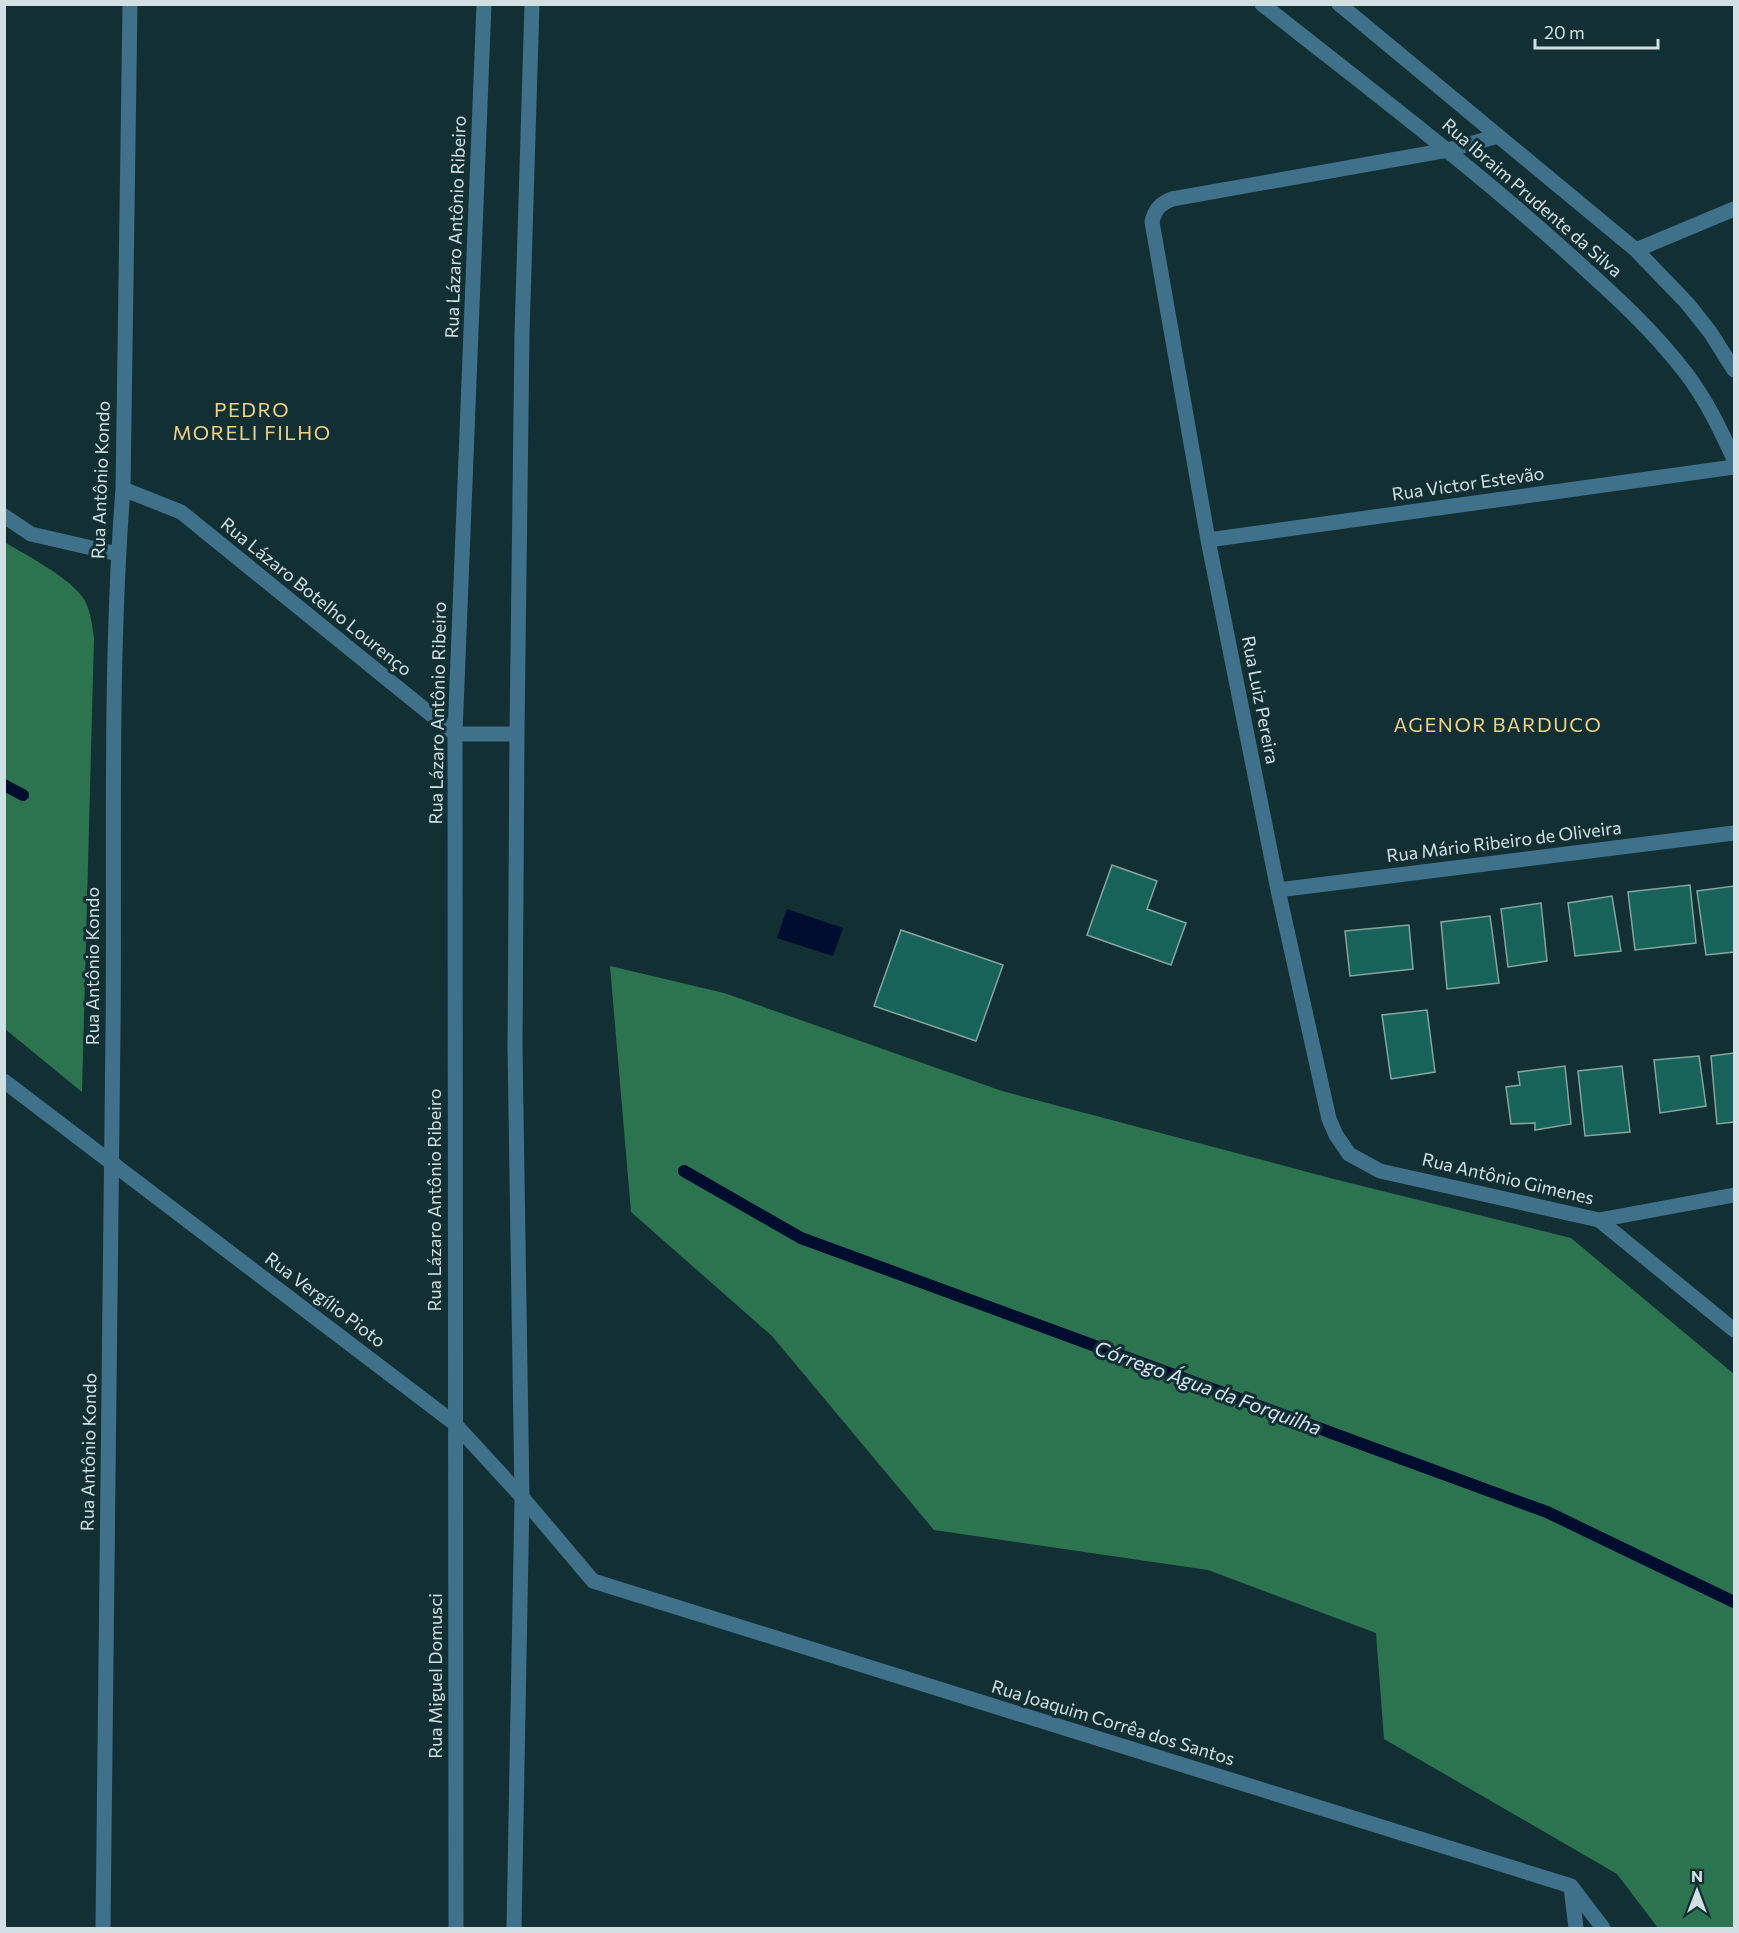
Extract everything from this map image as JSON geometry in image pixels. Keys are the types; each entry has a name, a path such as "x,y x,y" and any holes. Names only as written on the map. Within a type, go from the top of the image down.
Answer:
{"street":[{"name":"Rua Antônio Kondo","path":"104,1929 113,939 112,802 118,554 123,489 130,4"},
{"name":"Rua Lázaro Antônio Ribeiro","path":"454,1423 455,734 484,4"},
{"path":"514,1929 522,1497 515,1047 517,734 522,333 532,4"},
{"name":"Rua Ibraim Prudente da Silva","path":"1262,4 1448,150 1517,207 1620,299 1653,332 1687,374 1708,406 1734,459"},
{"name":"Rua Ibraim Prudente da Silva","path":"1339,4 1636,249 1687,303 1710,332 1734,370"},
{"path":"1448,150 1498,136"},
{"name":"Rua Luiz Pereira","path":"1380,1171 1349,1154 1336,1135 1329,1119 1278,890 1208,540 1152,222 1154,211 1172,199 1448,150"},
{"path":"1636,249 1734,209"},
{"name":"Rua Victor Estevão","path":"1208,540 1734,467"},
{"name":"Rua Lázaro Botelho Lourenço","path":"123,489 181,512 455,734"},
{"path":"4,516 32,534 118,554"},
{"path":"455,734 517,734"},
{"name":"Rua Mário Ribeiro de Oliveira","path":"1278,890 1734,833"},
{"name":"Rua Vergílio Pioto","path":"4,1081 454,1423 522,1497 593,1581"},
{"name":"Rua Antônio Gimenes","path":"1380,1171 1599,1220 1734,1195"},
{"path":"1599,1220 1734,1330"},
{"name":"Rua Miguel Domusci","path":"454,1423 456,1929"},
{"name":"Rua Joaquim Corrêa dos Santos","path":"593,1581 1571,1886"},
{"path":"1571,1886 1576,1929"},
{"path":"1571,1886 1603,1929"}],"green space":[{"path":"4,542 60,576 79,593 89,610 94,638 82,1092 5,1029"},
{"path":"610,966 724,993 1002,1091 1330,1178 1571,1238 1734,1374 1734,1928 1658,1928 1617,1874 1384,1739 1376,1633 1208,1570 934,1530 772,1336 631,1212"}],"water":[{"path":"787,909 843,928 833,956 777,938"}],"building":[{"path":"1112,865 1157,881 1147,909 1186,923 1171,965 1087,935"},
{"path":"1690,885 1696,943 1635,950 1628,892"},
{"path":"1734,886 1734,952 1706,955 1697,891"},
{"path":"1612,896 1621,951 1575,956 1568,903"},
{"path":"1541,903 1547,961 1508,967 1501,909"},
{"path":"1490,916 1499,983 1447,989 1441,922"},
{"path":"1409,925 1413,969 1350,976 1345,931"},
{"path":"901,930 1003,965 976,1041 874,1006"},
{"path":"1427,1010 1435,1072 1391,1079 1382,1015"},
{"path":"1734,1053 1734,1122 1717,1124 1711,1056"},
{"path":"1699,1056 1706,1106 1660,1113 1654,1060"},
{"path":"1565,1066 1571,1124 1535,1130 1535,1123 1511,1124 1506,1087 1520,1085 1518,1072"},
{"path":"1622,1066 1630,1132 1585,1136 1578,1071"}],"waterway":[{"name":"Córrego Água da Forquilha","path":"4,785 23,795"},
{"name":"Córrego Água da Forquilha","path":"684,1171 801,1238 1547,1512 1734,1602"}],"district":[{"name":"PEDRO MORELI FILHO","path":"252,422"},
{"name":"AGENOR BARDUCO","path":"1498,725"}]}
